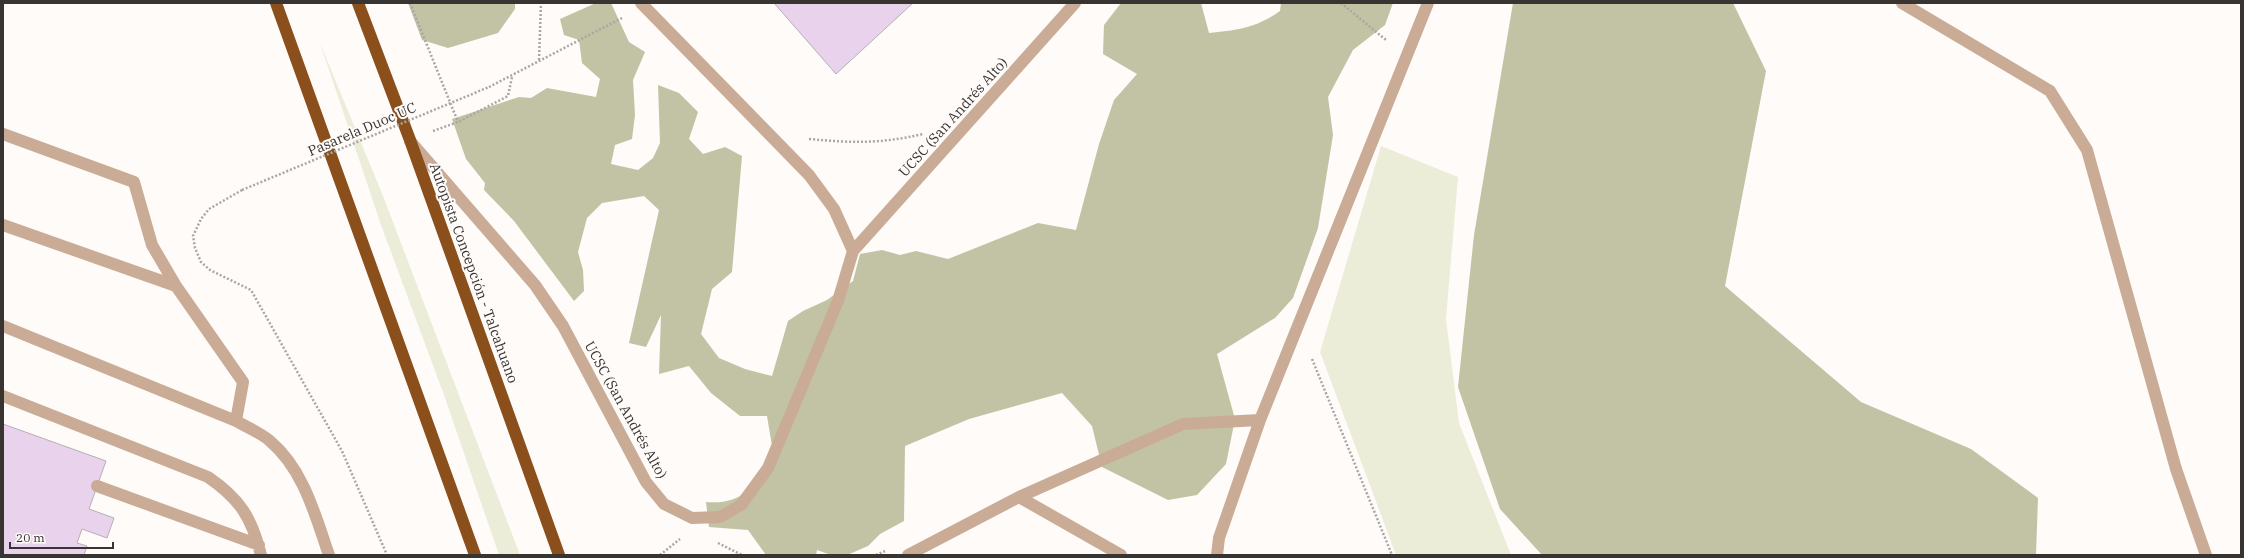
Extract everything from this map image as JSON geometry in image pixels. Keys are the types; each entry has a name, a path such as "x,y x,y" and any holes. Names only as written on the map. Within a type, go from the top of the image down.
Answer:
{"highway":[{"path":"276,3 476,555"},
{"name":"Autopista Concepción - Talcahuano","path":"358,3 410,140 559,555"}],"lane":[{"name":"UCSC (San Andrés Alto)","path":"410,140 535,285 563,326 646,482 664,504 692,518 720,517 741,505 768,468 838,301 852,251 1075,3"},
{"path":"1217,555 1218,538 1260,420 1428,3"},
{"path":"1902,3 2050,91 2087,150 2176,469 2206,555"},
{"path":"643,5 808,175 834,209 852,251"},
{"path":"3,134 134,182 152,246 176,286 243,382 236,421"},
{"path":"3,225 176,286"},
{"path":"3,326 236,421 270,440 291,462 312,505 328,555"},
{"path":"3,396 208,477 227,490 238,502 254,529 260,550"},
{"path":"908,555 1019,497 1183,424 1260,420"},
{"path":"97,486 260,550"},
{"path":"1019,497 1121,555"}],"path":[{"path":"410,3 458,122 508,96 512,76"},
{"path":"539,60 541,3"},
{"path":"1341,3 1406,57"},
{"name":"Pasarela Duoc UC","path":"387,555 342,451 251,290 210,270 201,262 195,248 193,236 201,219 209,209 242,190 489,87 532,67 539,60 643,5"},
{"path":"808,139 859,143 895,141 929,133"},
{"path":"1297,328 1326,391 1392,555"}],"green space":[{"path":"408,3 515,3 515,9 498,33 448,48 422,40"},
{"path":"596,3 611,3 629,42 645,52 633,80 635,115 632,139 615,145 611,164 638,170 653,158 660,143 658,85 679,93 698,112 689,139 703,154 725,147 742,156 732,272 712,289 701,334 719,358 745,369 772,376 788,321 803,311 827,300 853,281 860,254 882,250 900,255 916,251 948,259 1038,223 1076,230 1099,144 1114,100 1137,74 1103,54 1104,25 1121,3 1201,3 1209,33 1229,31 1255,25 1280,11 1281,3 1393,3 1385,25 1353,50 1328,97 1333,135 1318,228 1293,298 1275,318 1217,354 1235,419 1226,464 1197,495 1168,500 1102,467 1092,426 1062,393 969,419 905,446 904,521 880,534 868,546 847,555 831,555 817,550 816,555 766,555 748,530 709,527 706,502 731,500 748,490 754,482 773,452 767,416 740,416 711,393 689,366 659,374 661,315 646,347 629,343 659,210 644,196 602,203 587,218 578,252 583,270 584,291 574,301 514,221 484,190 485,183 466,159 452,119 519,97 531,98 547,88 596,97 600,79 582,63 579,40 564,35 560,19"},
{"path":"1513,3 1733,3 1766,71 1725,286 1861,402 1971,449 2038,498 2036,555 1542,555 1500,509 1458,387 1474,235"},
{"path":"320,43 383,196 520,555 499,555 444,395 381,225"},
{"path":"1381,146 1458,177 1446,319 1459,423 1511,555 1396,555 1320,352"}],"building":[{"path":"774,3 913,3 836,74"},
{"path":"3,424 106,461 89,509 114,518 107,538 82,529 77,543 87,546 84,555 3,555"}]}
